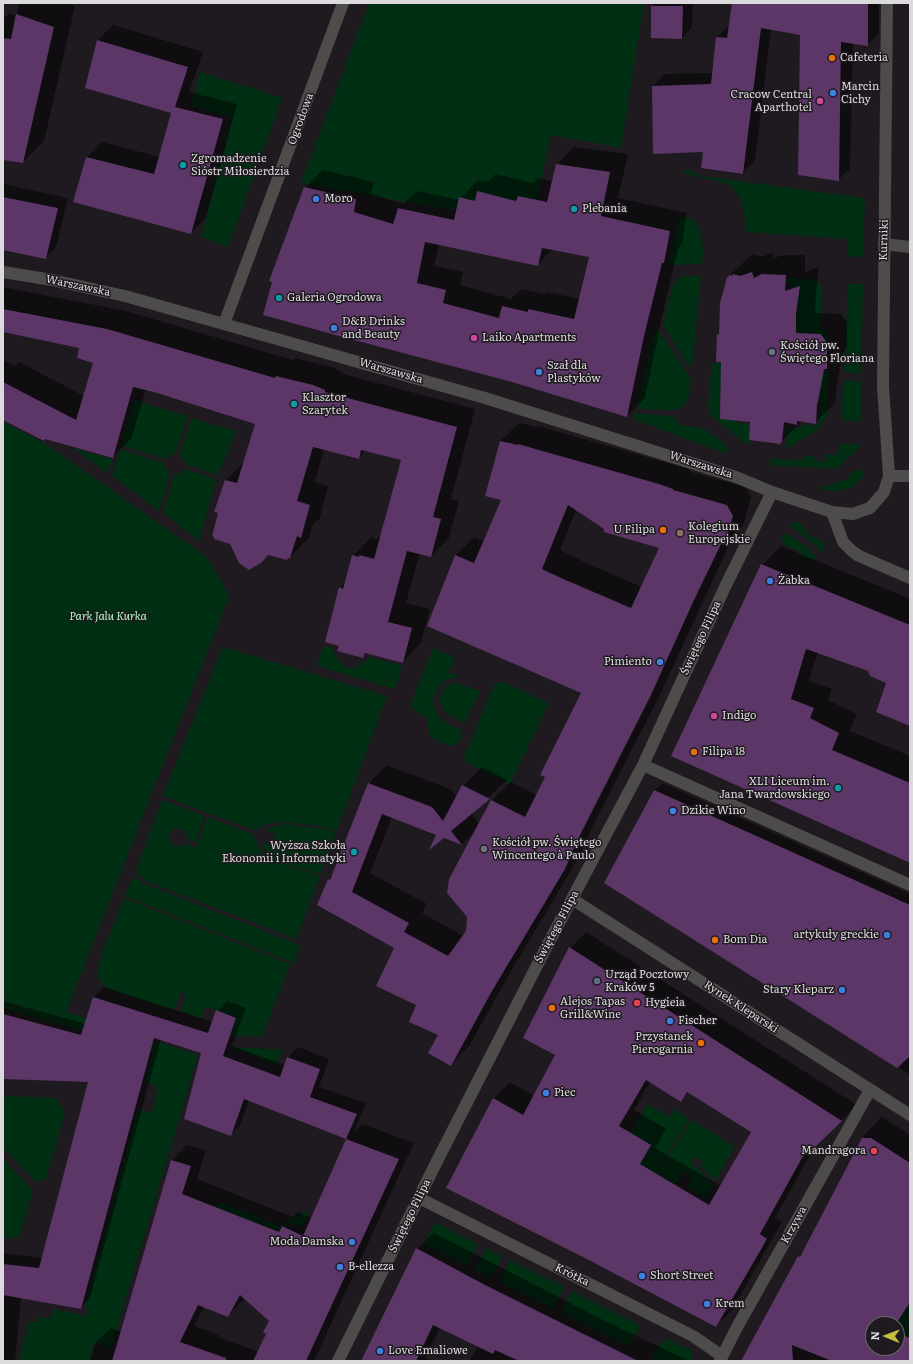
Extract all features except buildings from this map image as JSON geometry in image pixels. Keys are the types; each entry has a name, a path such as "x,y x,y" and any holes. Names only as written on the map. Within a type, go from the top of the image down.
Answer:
{"street":[{"name":"Ogrodowa","path":"224,324 343,3"},
{"name":"Kurniki","path":"888,3 883,386 889,476"},
{"path":"884,244 910,247"},
{"name":"Warszawska","path":"3,272 52,280 125,296 515,406 736,476 772,492 832,512 853,514 870,508 884,492 889,476"},
{"path":"889,476 910,476"},
{"name":"Świętego Filipa","path":"338,1361 548,944 643,765 725,588 772,492"},
{"path":"832,512 843,542 852,551 859,556 910,578"},
{"path":"643,765 910,885"},
{"name":"Rynek Kleparski","path":"572,899 910,1115"},
{"name":"Krzywa","path":"721,1359 870,1090"},
{"name":"Krótka","path":"419,1198 693,1336 704,1342 721,1359"}],"green space":[{"path":"369,3 644,3 621,148 551,135 532,224 301,183"},
{"path":"200,72 282,98 228,247 201,237 232,118 191,106"},
{"path":"686,169 701,176 865,198 863,257 847,256 848,239 746,232 743,207 739,196 732,186 682,171"},
{"path":"679,216 694,220 699,229 703,250 702,264 669,265"},
{"path":"686,276 701,276 692,366 688,366 663,325 672,287 678,278"},
{"path":"787,277 816,280 822,285 821,331 828,331 827,343 820,334 809,333 802,340 790,339 797,290 796,287 793,288 786,281"},
{"path":"849,284 863,284 861,373 846,372 844,370"},
{"path":"656,331 660,332 691,379 689,396 686,403 681,408 674,410 639,409 637,406 653,335"},
{"path":"712,363 725,363 719,414 721,418 735,419 736,422 745,424 749,423 749,446 711,416 708,406"},
{"path":"821,371 829,371 827,416 818,429 786,449 787,425 790,426 790,428 801,428 801,425 816,426 819,424"},
{"path":"846,380 861,381 861,421 841,421 843,382"},
{"path":"134,400 187,416 176,453 165,459 121,445"},
{"path":"638,413 674,417 680,425 702,428 725,443 727,449 726,454 633,419"},
{"path":"191,418 236,431 218,475 187,465 180,454"},
{"name":"Park Jalu Kurka","path":"3,422 43,442 208,558 229,596 66,1012 198,1055 111,1348 94,1343 89,1361 19,1361 29,1321 37,1323 39,1316 50,1319 53,1309 86,1316 88,1307 85,1306 138,1109 152,1113 158,1087 145,1082 153,1052 3,1008 3,993 16,997 3,992"},
{"path":"841,444 860,444 860,447 836,469 770,465 770,459 801,461 804,457 810,455 819,462 825,462 826,454 838,455 839,446"},
{"path":"72,448 112,459 108,473"},
{"path":"120,449 164,463 170,475 159,511 112,476"},
{"path":"185,469 216,479 199,541 163,513 174,476"},
{"path":"858,469 863,473 863,477 851,488 833,491 825,490 820,485 832,485 848,479 853,472"},
{"path":"793,522 801,523 809,536 821,540 825,546 823,553 808,539 789,526"},
{"path":"785,533 804,545 817,558 807,559 800,552 786,546 782,540 782,535"},
{"path":"323,646 334,648 332,653 336,655 338,661 346,668 356,667 362,661 366,663 368,657 402,666 395,689 317,666"},
{"path":"223,647 387,696 337,830 314,825 281,822 269,823 254,830 163,796"},
{"path":"433,648 455,657 448,672 460,677 447,679 440,685 432,701 437,714 443,721 462,730 461,738 457,744 449,746 430,737 427,718 410,706"},
{"path":"503,682 549,703 510,784 466,763 464,756 495,684"},
{"path":"456,683 480,691 465,723 444,712 439,701 442,691 447,686"},
{"path":"162,800 204,815 195,842 187,839 186,834 181,829 174,829 169,834 169,842 174,846 182,846 185,843 196,848 207,817 253,834 261,852 274,862 320,876 296,939 146,881 135,873"},
{"path":"281,824 336,831 320,874 283,864 267,856 268,854 264,849 262,842 271,845 276,834 266,830 272,826 280,826"},
{"path":"133,877 145,884 300,945 294,963 125,896"},
{"path":"124,898 290,964 262,1037 229,1035 236,1018 205,1006 201,1018 180,1011 186,994 181,992 174,1010 108,989 99,980 97,971 101,956"},
{"path":"231,1047 282,1050 277,1065"},
{"path":"5,1096 57,1098 65,1112 46,1179 36,1182 3,1148 3,1100"},
{"path":"646,1105 669,1117 675,1109 690,1119 660,1165 662,1165 692,1120 734,1147 715,1181 701,1166 703,1161 696,1156 691,1164 699,1169 713,1185 706,1198 687,1187 693,1178 683,1172 675,1185 640,1164 651,1145 631,1133"},
{"path":"3,1159 33,1190 20,1235 15,1238 3,1239"},
{"path":"213,1203 220,1205 222,1203 281,1226 282,1223 309,1210 302,1227 290,1222 286,1228 279,1232 212,1206"},
{"path":"435,1222 478,1244 467,1265 424,1244"},
{"path":"486,1248 502,1256 491,1277 475,1270"},
{"path":"510,1260 565,1287 553,1309 499,1282"},
{"path":"572,1291 639,1325 638,1330 629,1346 561,1312"},
{"path":"910,1302 910,1338 905,1336 905,1316 901,1316"},
{"path":"667,1339 691,1350 692,1361 656,1361 651,1358 661,1343"}],"place":[{"name":"Cafeteria","path":"832,58"},
{"name":"Marcin Cichy","path":"833,93"},
{"name":"Cracow Central Aparthotel","path":"820,101"},
{"name":"Zgromadzenie Sióstr Miłosierdzia","path":"183,165"},
{"name":"Moro","path":"316,199"},
{"name":"Plebania","path":"574,209"},
{"name":"Galeria Ogrodowa","path":"279,298"},
{"name":"D&B Drinks and Beauty","path":"334,328"},
{"name":"Laiko Apartments","path":"474,338"},
{"name":"Kościół pw. Świętego Floriana","path":"772,352"},
{"name":"Szał dla Plastyków","path":"539,372"},
{"name":"Klasztor Szarytek","path":"294,404"},
{"name":"U Filipa","path":"663,530"},
{"name":"Kolegium Europejskie","path":"680,533"},
{"name":"Żabka","path":"770,581"},
{"name":"Pimiento","path":"660,662"},
{"name":"Indigo","path":"714,716"},
{"name":"Filipa 18","path":"694,752"},
{"name":"XLI Liceum im. Jana Twardowskiego","path":"838,788"},
{"name":"Dzikie Wino","path":"673,811"},
{"name":"Kościół pw. Świętego Wincentego à Paulo","path":"484,849"},
{"name":"Wyższa Szkoła Ekonomii i Informatyki","path":"354,852"},
{"name":"artykuły greckie","path":"887,935"},
{"name":"Bom Dia","path":"715,940"},
{"name":"Urząd Pocztowy Kraków 5","path":"597,981"},
{"name":"Stary Kleparz","path":"842,990"},
{"name":"Hygieia","path":"637,1003"},
{"name":"Alejos Tapas Grill&Wine","path":"552,1008"},
{"name":"Fischer","path":"670,1021"},
{"name":"Przystanek Pierogarnia","path":"701,1043"},
{"name":"Piec","path":"546,1093"},
{"name":"Mandragora","path":"874,1151"},
{"name":"Moda Damska","path":"352,1242"},
{"name":"B-ellezza","path":"340,1267"},
{"name":"Short Street","path":"642,1276"},
{"name":"Krem","path":"707,1304"},
{"name":"Love Emaliowe","path":"380,1351"}]}
